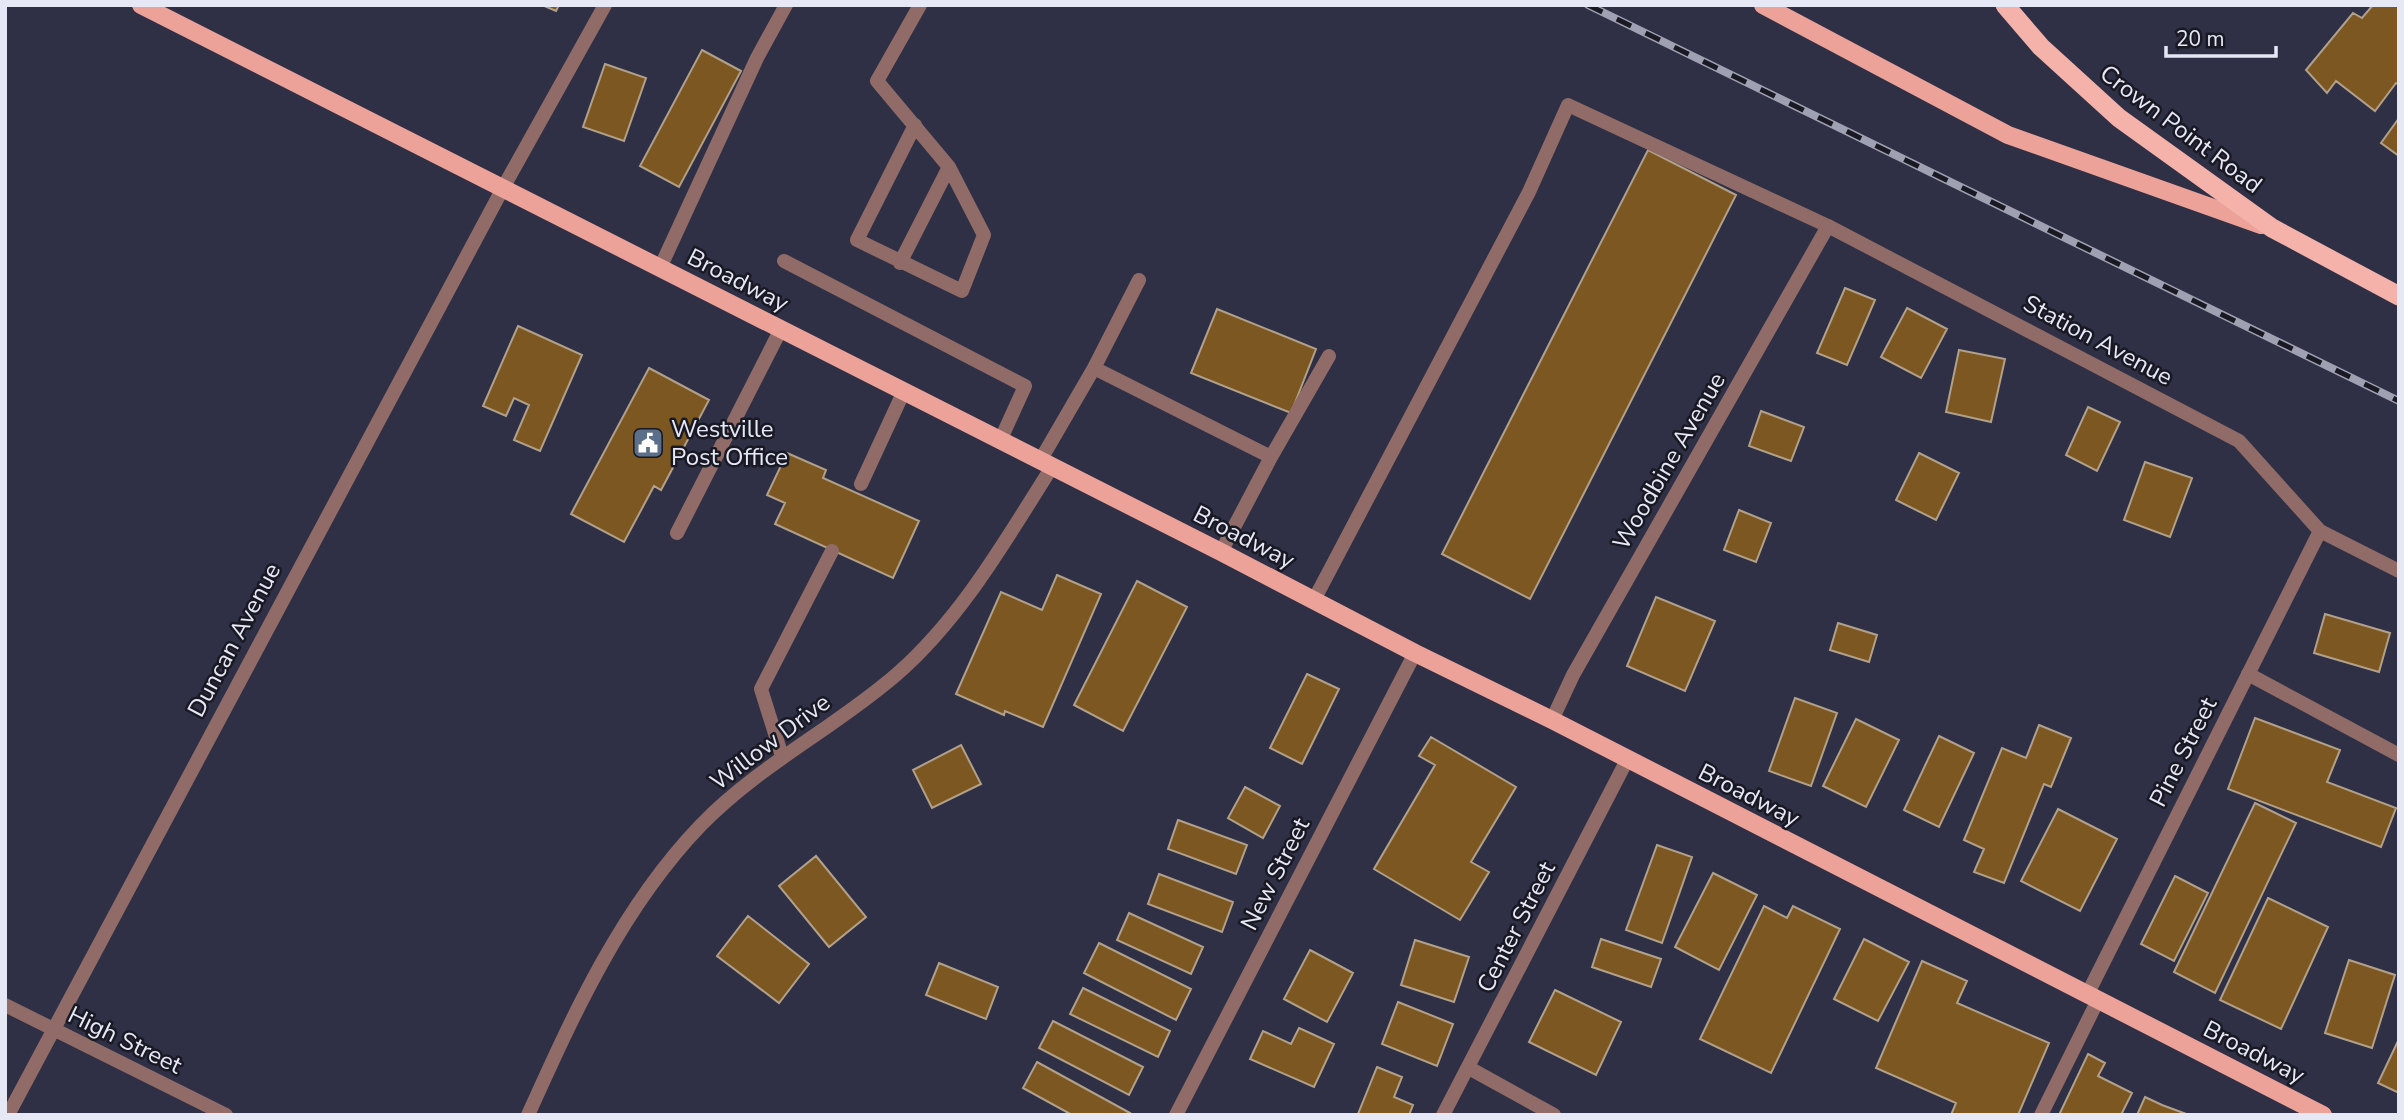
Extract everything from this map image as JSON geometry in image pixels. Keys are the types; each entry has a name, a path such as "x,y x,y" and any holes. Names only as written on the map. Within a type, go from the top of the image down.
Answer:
{"highway":[{"name":"Crown Point Road","path":"2005,5 2041,47 2119,118 2272,228"},
{"path":"2272,228 2399,296"}],"main road":[{"name":"Broadway","path":"141,5 1415,653 1552,720 2319,1114"},
{"path":"1763,5 2008,135 2272,228"}],"street":[{"name":"Duncan Avenue","path":"8,1115 51,1028 503,188 606,5"},
{"path":"660,268 757,58 786,5"},
{"path":"915,125 857,240 962,291 985,235 949,167 915,125 877,81 920,5"},
{"name":"Station Avenue","path":"1314,600 1529,192 1567,105 1828,226 2239,441 2320,531"},
{"path":"900,263 949,167"},
{"name":"Woodbine Avenue","path":"1552,720 1573,675 1828,226"},
{"path":"783,261 1024,386 1000,440"},
{"name":"Willow Drive","path":"528,1115 572,1017 605,957 648,892 701,825 754,777 865,699 924,648 974,589 1046,464 1139,280"},
{"path":"677,533 781,329"},
{"path":"1221,552 1329,356"},
{"path":"1094,368 1271,457"},
{"path":"861,484 904,391"},
{"path":"2320,531 2399,571"},
{"name":"Pine Street","path":"2041,1115 2093,998 2248,674 2320,531"},
{"path":"782,756 761,690 832,551"},
{"name":"New Street","path":"1177,1115 1415,653"},
{"path":"2248,674 2399,755"},
{"name":"Center Street","path":"1443,1115 1627,760"},
{"name":"High Street","path":"5,1005 226,1115"},
{"path":"1469,1068 1554,1115"}],"building":[{"path":"542,5 559,5 556,11"},
{"path":"2373,5 2399,5 2399,85 2396,83 2375,111 2336,81 2327,93 2306,70 2353,13 2362,18"},
{"path":"702,50 741,71 679,187 640,166"},
{"path":"605,64 646,78 624,141 583,127"},
{"path":"2399,118 2399,156 2381,143"},
{"path":"1648,150 1736,195 1530,599 1442,554"},
{"path":"1845,288 1875,300 1847,365 1817,353"},
{"path":"1907,308 1947,329 1921,378 1881,357"},
{"path":"1217,309 1316,349 1291,413 1191,373"},
{"path":"518,326 582,355 540,451 514,440 529,405 514,398 506,416 483,406"},
{"path":"1959,350 2005,359 1991,422 1946,412"},
{"name":"Westville Post Office","path":"649,368 709,400 661,490 654,486 624,542 571,514"},
{"path":"2088,407 2120,422 2097,471 2066,455"},
{"path":"1761,411 1804,427 1791,461 1749,446"},
{"path":"787,453 826,470 823,478 919,521 893,578 775,524 785,503 767,495"},
{"path":"1919,453 1959,473 1936,520 1896,500"},
{"path":"2145,462 2192,478 2170,537 2124,520"},
{"path":"1739,510 1771,523 1756,562 1724,550"},
{"path":"1057,575 1101,594 1043,727 1005,711 1004,715 956,694 1001,592 1042,610"},
{"path":"1137,581 1187,607 1123,731 1074,705"},
{"path":"1656,597 1715,621 1685,691 1627,666"},
{"path":"2325,614 2390,633 2379,672 2314,653"},
{"path":"1838,623 1877,635 1869,662 1830,650"},
{"path":"1307,674 1339,689 1302,764 1270,748"},
{"path":"1795,698 1837,713 1811,786 1769,771"},
{"path":"2255,718 2340,750 2327,782 2396,808 2381,847 2228,789"},
{"path":"1856,719 1899,740 1866,807 1823,786"},
{"path":"2039,725 2071,738 2051,787 2044,784 2004,883 1974,872 1984,849 1964,840 2002,748 2026,758"},
{"path":"1939,736 1974,753 1939,827 1904,810"},
{"path":"1431,737 1516,787 1471,862 1489,872 1460,920 1374,869 1435,765 1419,756"},
{"path":"961,745 981,784 932,808 913,770"},
{"path":"1245,787 1280,806 1263,838 1228,818"},
{"path":"2255,803 2296,823 2215,993 2174,972"},
{"path":"2058,809 2117,839 2080,911 2021,881"},
{"path":"1178,820 1247,845 1236,874 1168,849"},
{"path":"1657,845 1692,857 1662,943 1626,930"},
{"path":"816,856 866,917 829,947 779,886"},
{"path":"1713,873 1757,895 1719,970 1675,947"},
{"path":"1159,874 1233,902 1222,932 1148,904"},
{"path":"2175,876 2208,893 2174,961 2141,944"},
{"path":"2268,898 2328,927 2281,1029 2220,1000"},
{"path":"1764,906 1787,918 1793,906 1840,929 1771,1073 1700,1039"},
{"path":"1129,913 1203,947 1191,974 1117,940"},
{"path":"748,916 809,964 779,1003 717,956"},
{"path":"1601,939 1661,959 1651,987 1592,967"},
{"path":"1864,939 1909,962 1878,1021 1834,999"},
{"path":"1415,940 1469,957 1454,1002 1401,985"},
{"path":"1099,943 1191,989 1176,1020 1084,973"},
{"path":"1310,950 1353,973 1327,1022 1284,999"},
{"path":"2349,960 2395,975 2372,1048 2325,1033"},
{"path":"1922,961 1967,981 1957,1003 2049,1043 2018,1115 1951,1115 1956,1103 1876,1068"},
{"path":"939,963 998,987 986,1019 926,995"},
{"path":"1083,988 1170,1031 1158,1057 1070,1014"},
{"path":"1555,990 1621,1022 1596,1075 1529,1042"},
{"path":"1398,1002 1453,1024 1437,1066 1382,1044"},
{"path":"1053,1021 1143,1067 1129,1095 1039,1048"},
{"path":"1299,1028 1334,1044 1314,1087 1250,1059 1263,1031 1291,1044"},
{"path":"2399,1039 2399,1093 2378,1083"},
{"path":"2088,1054 2105,1063 2098,1076 2132,1093 2121,1115 2059,1115"},
{"path":"1037,1062 1130,1113 1129,1115 1072,1115 1023,1088"},
{"path":"1377,1067 1402,1077 1394,1097 1413,1105 1409,1115 1358,1114"},
{"path":"2145,1097 2162,1105 2189,1115 2137,1115"}],"railway":[{"path":"1588,5 2399,401"}],"place":[{"name":"Westville Post Office","path":"648,443"}]}
